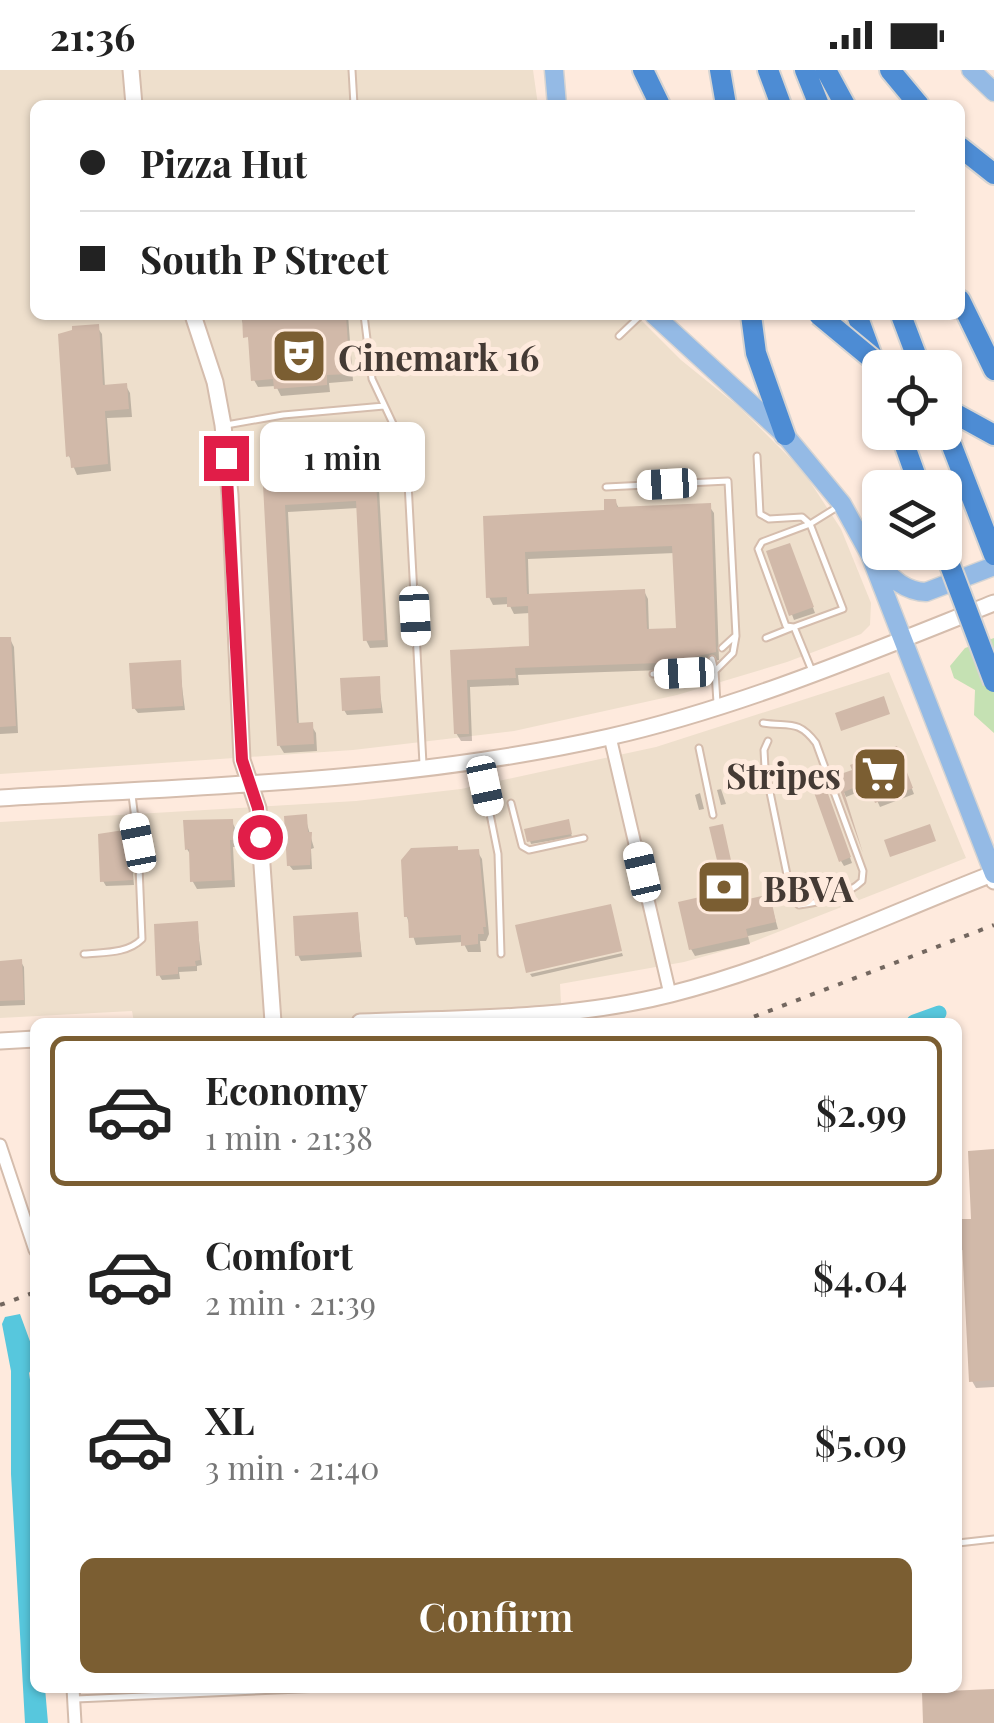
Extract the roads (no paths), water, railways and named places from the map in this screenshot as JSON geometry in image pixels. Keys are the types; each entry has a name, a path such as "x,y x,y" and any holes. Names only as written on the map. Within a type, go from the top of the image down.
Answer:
{"highway":[{"path":"644,70 658,100"},
{"path":"720,70 725,100"},
{"path":"768,70 779,100"},
{"path":"805,70 817,100"},
{"path":"826,70 842,100"},
{"path":"890,70 916,100"},
{"path":"965,152 994,174"},
{"path":"965,310 994,370"},
{"path":"752,320 756,354 785,435"},
{"path":"826,320 862,350"},
{"path":"859,320 870,350"},
{"path":"903,320 914,350"},
{"path":"962,417 994,435"},
{"path":"954,450 994,555"},
{"path":"952,570 994,682"}],"main road":[{"path":"130,70 133,100"},
{"path":"554,70 557,100"},
{"path":"971,70 994,92"},
{"path":"195,320 215,382 223,425 242,760 258,808 273,1018"},
{"path":"659,320 785,435 842,504 862,540"},
{"path":"884,570 898,584 926,592 994,566"},
{"path":"488,1018 588,1010 670,994 830,940 993,876 876,570"},
{"path":"0,798 249,784 424,769 610,736 813,674 994,603"},
{"path":"0,1041 30,1039"}],"street":[{"path":"610,736 670,994"},
{"path":"0,1145 30,1235"},
{"path":"73,1693 75,1723"}],"lane":[{"path":"352,70 354,100"},
{"path":"365,320 372,379 403,445 407,464 424,769"},
{"path":"619,336 636,320"},
{"path":"223,425 384,406"},
{"path":"757,456 760,514 769,519 802,517 810,524 843,609 766,638"},
{"path":"606,487 728,481 734,653 715,671 653,674"},
{"path":"794,627 786,626 758,549 762,542 810,524 842,504"},
{"path":"794,627 813,674"},
{"path":"722,648 736,636"},
{"path":"712,659 718,706"},
{"path":"763,723 795,724 805,728 816,743 863,871 856,888 799,906 792,899 766,768 764,750 768,741"},
{"path":"699,748 713,815"},
{"path":"479,761 498,854 501,954"},
{"path":"84,954 123,950 142,939 132,790"},
{"path":"511,804 522,846 530,850 584,838"},
{"path":"962,1543 994,1540"}],"water":[{"path":"20,1314 30,1341 30,1693 45,1693 48,1723 25,1723 11,1474 11,1371 2,1324 5,1317"}],"waterway":[{"path":"925,1018 939,1013"}],"railway":[{"path":"750,1018 994,925"},
{"path":"0,1305 30,1294"}],"place":[{"name":"Cinemark 16","path":"299,356"},
{"name":"Stripes","path":"880,774"},
{"name":"BBVA","path":"724,887"}]}
